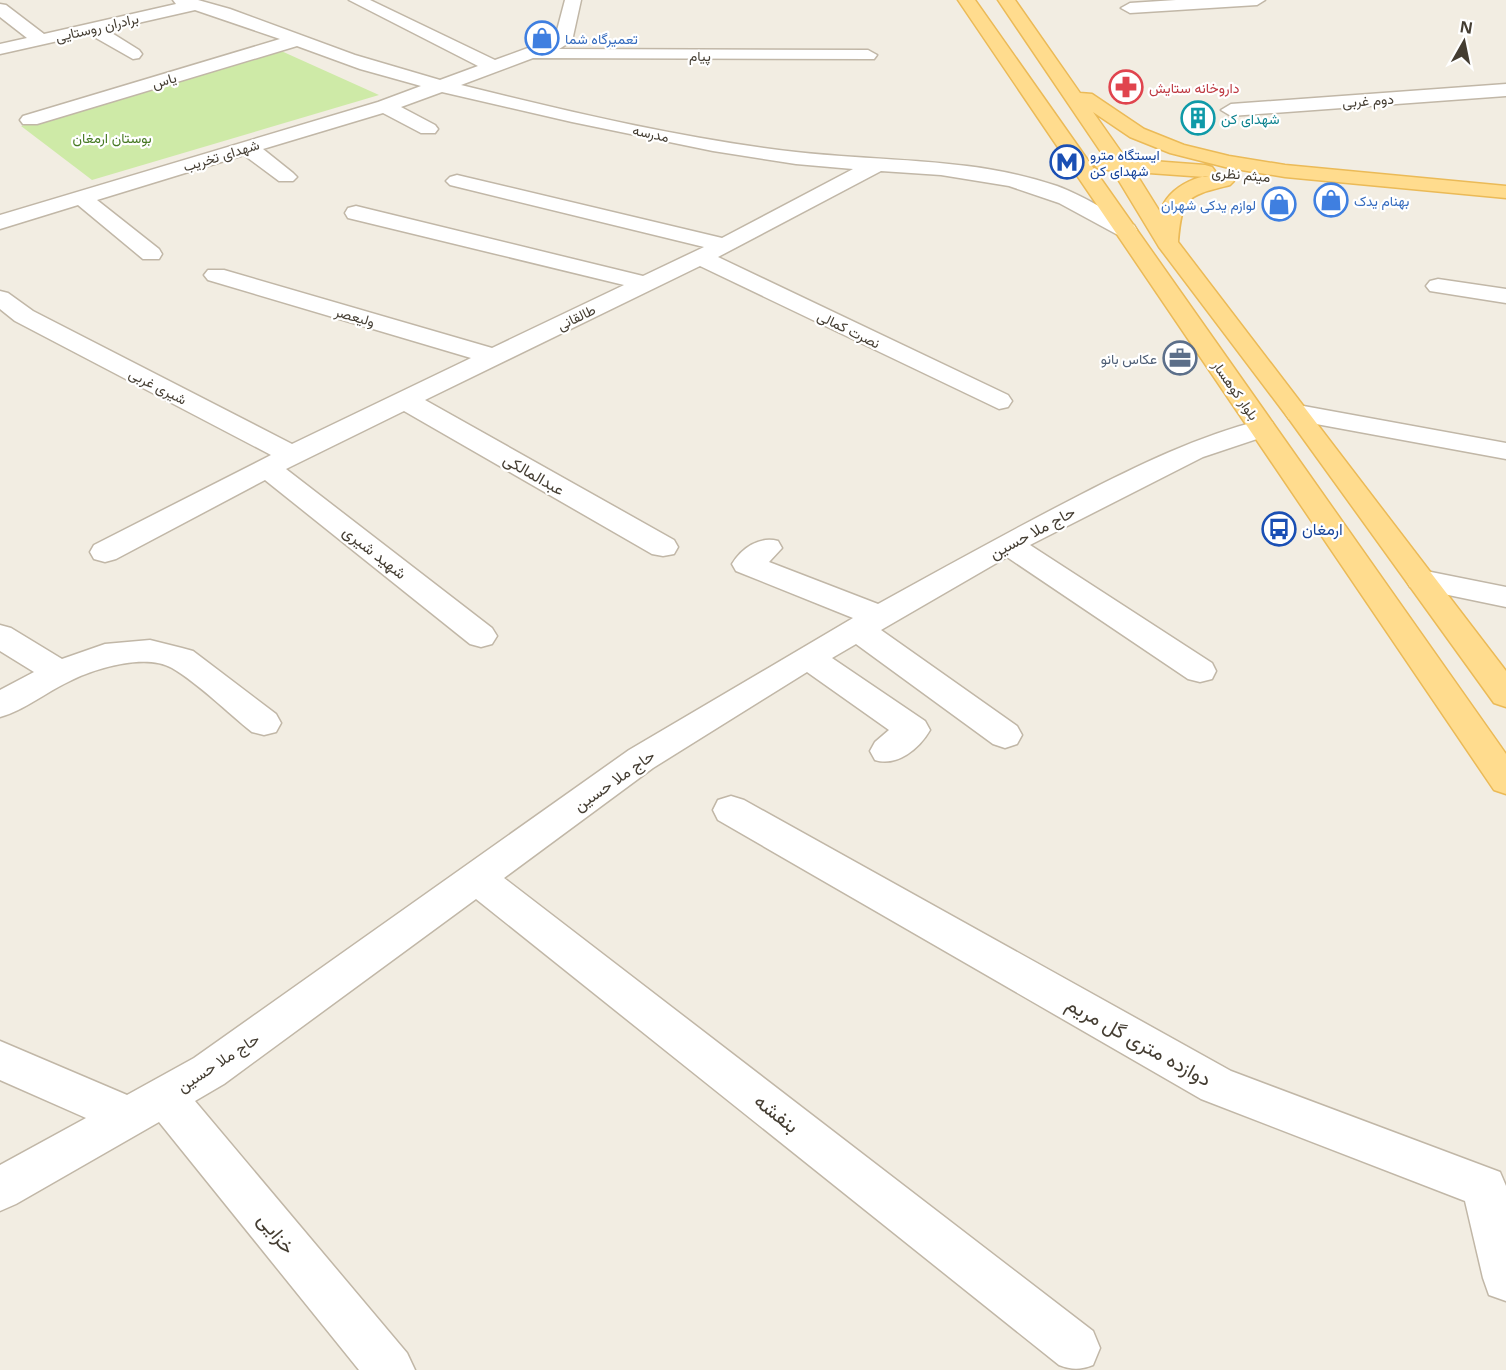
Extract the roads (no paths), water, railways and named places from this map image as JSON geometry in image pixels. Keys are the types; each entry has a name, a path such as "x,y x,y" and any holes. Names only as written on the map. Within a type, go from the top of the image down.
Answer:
{"main road":[{"name":"بلوار کوهسار","path":"966,0 1077,164 1126,230 1506,781"},
{"path":"1006,0 1120,164 1167,242 1298,413 1506,695"},
{"path":"1064,83 1121,125 1177,149 1285,171 1506,192"},
{"name":"میثم نظری","path":"1077,164 1120,164 1506,198"},
{"path":"1167,242 1168,213 1175,198 1184,189 1238,180 1292,178"}],"street":[{"path":"357,0 496,67"},
{"name":"شهدای تخریب","path":"0,222 384,106 533,54 563,41 573,0"},
{"path":"1130,8 1257,0"},
{"name":"برادران روستایی","path":"0,49 194,4 252,2"},
{"name":"مدرسه","path":"194,4 236,16 383,70 442,86 652,134 785,157 882,162 1000,177 1048,190 1126,230"},
{"path":"0,9 40,39"},
{"path":"92,28 133,54"},
{"name":"یاس","path":"30,120 297,40"},
{"name":"پیام","path":"533,54 868,55"},
{"name":"دوم غربی","path":"1231,110 1506,90"},
{"path":"384,106 428,129"},
{"path":"248,148 286,177"},
{"name":"طالقانی","path":"105,552 405,400 698,256 725,245 882,162"},
{"path":"458,181 725,245"},
{"path":"81,197 151,254"},
{"path":"356,213 645,283"},
{"name":"نصرت کمالی","path":"698,256 999,401"},
{"name":"ولیعصر","path":"216,275 494,357"},
{"path":"1438,286 1506,296"},
{"name":"شیری غربی","path":"0,298 12,320 280,462"},
{"name":"عبدالمالکی","path":"405,400 663,547"},
{"path":"1298,413 1506,451"},
{"name":"حاج ملا حسین","path":"0,1189 209,1071 478,879 641,759 808,657 1008,544 1183,456 1262,428"},
{"name":"شهید شیری","path":"280,462 481,636"},
{"path":"1008,544 1200,671"},
{"path":"767,548 747,564 868,622 1005,735"},
{"path":"1421,580 1506,597"},
{"path":"0,636 59,672"},
{"path":"0,705 59,672 105,655 150,651 182,659 264,723"},
{"path":"808,657 913,730 887,751"},
{"name":"دوازده متری گل مریم","path":"731,810 1216,1085 1484,1187 1506,1278"},
{"name":"بنفشه","path":"478,879 1076,1347"},
{"path":"0,1060 147,1106"},
{"name":"خزایی","path":"147,1106 390,1370"}],"place":[{"name":"تعمیرگاه شما","path":"542,38"},
{"name":"داروخانه ستایش","path":"1126,87"},
{"name":"شهدای کن","path":"1198,118"},
{"name":"ایستگاه مترو شهدای کن","path":"1067,162"},
{"name":"بهنام یدک","path":"1331,200"},
{"name":"لوازم یدکی شهران","path":"1279,204"},
{"name":"عکاس بانو","path":"1180,358"},
{"name":"ارمغان","path":"1279,529"}],"park label":[{"name":"بوستان ارمغان","path":"112,137"}]}
